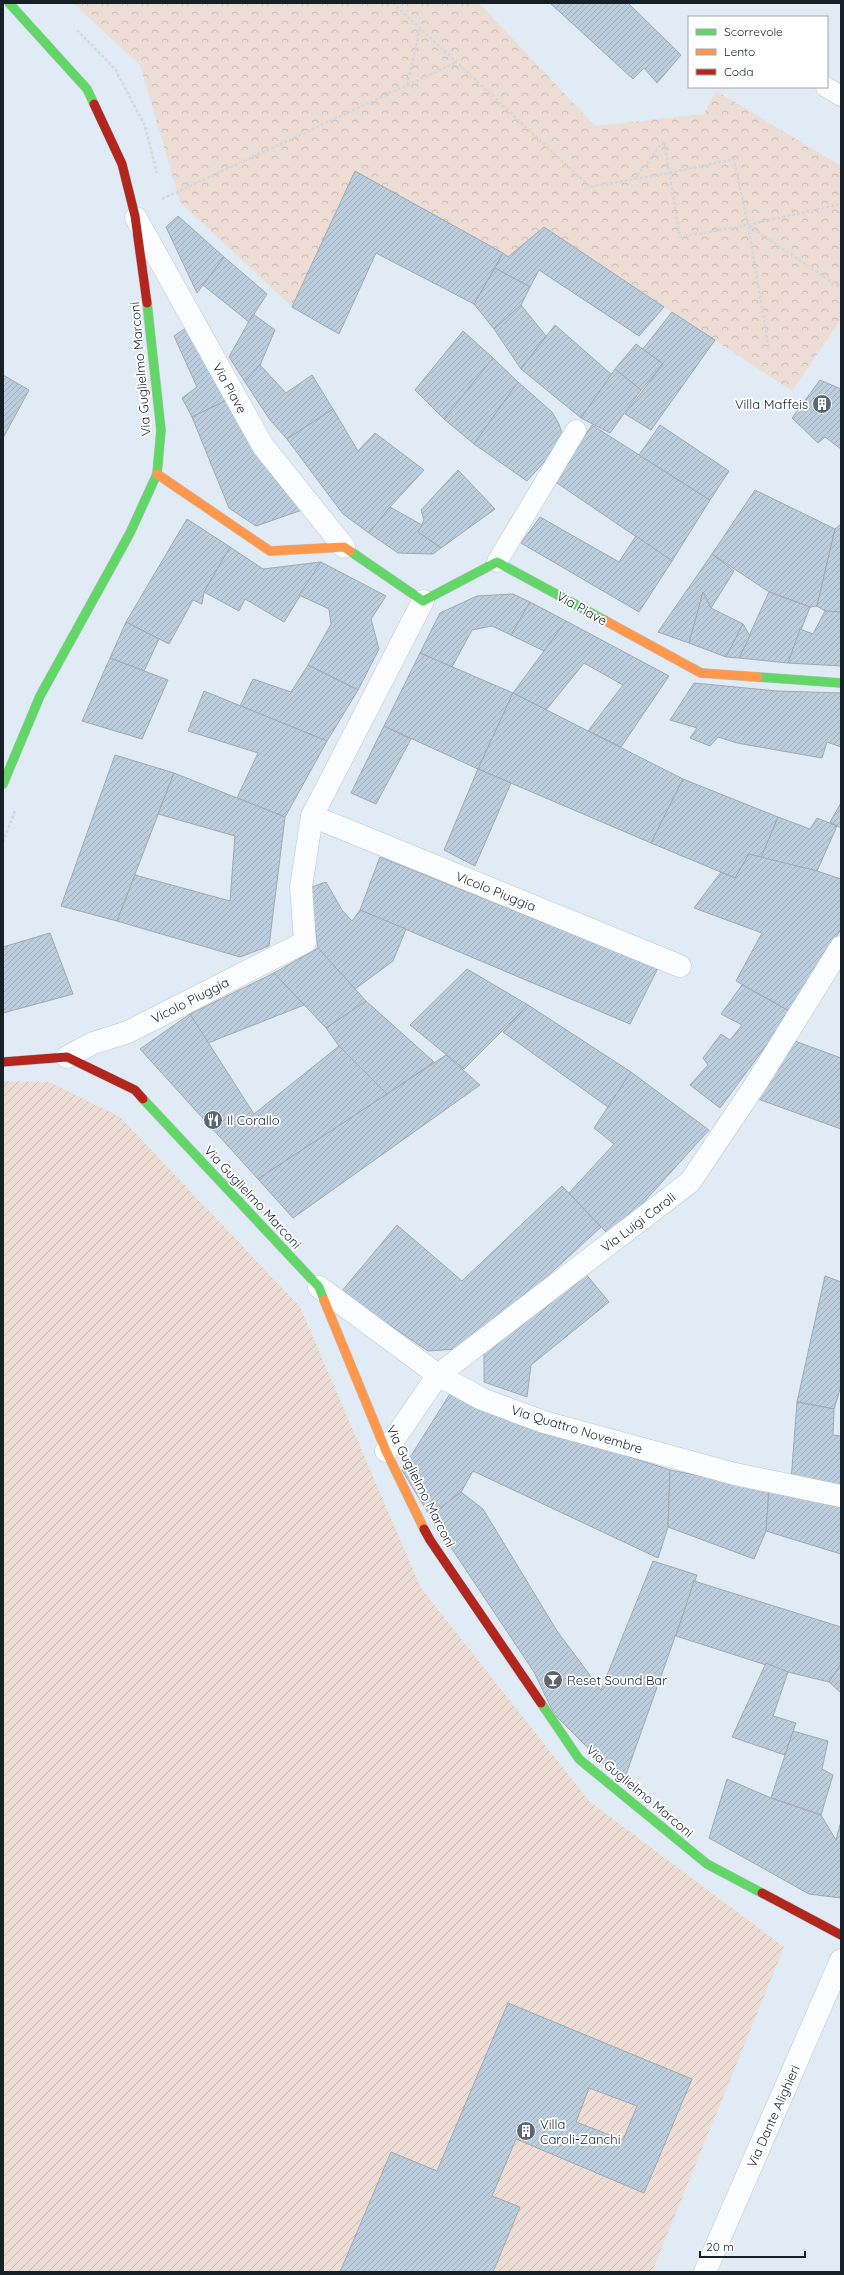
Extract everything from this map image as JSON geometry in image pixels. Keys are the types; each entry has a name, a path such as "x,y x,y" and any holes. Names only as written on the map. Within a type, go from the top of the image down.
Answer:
{"street":[{"name":"Via Guglielmo Marconi","path":"3,784 40,696 130,533 157,474 161,430 146,294 134,216 122,164 87,89 9,3"},
{"name":"Via Piave","path":"134,216 263,446 344,547 423,601"},
{"path":"157,474 270,551 344,547"},
{"name":"Via Piave","path":"498,562 700,673 841,683"},
{"path":"423,601 498,562"},
{"name":"Vicolo Piuggia","path":"67,1057 92,1043 128,1032 305,942 301,887 312,816 423,601"},
{"name":"Vicolo Piuggia","path":"312,816 680,966"},
{"name":"Via Luigi Caroli","path":"386,1451 438,1375 690,1182 757,1082 841,947"},
{"name":"Via Guglielmo Marconi","path":"67,1057 135,1090 319,1287 386,1451 430,1540 579,1759 707,1864 841,1935"},
{"path":"3,1062 67,1057"},
{"name":"Via Quattro Novembre","path":"319,1287 438,1375 482,1399 544,1422 735,1474 841,1496"},
{"name":"Via Dante Alighieri","path":"705,2272 841,1960"}],"lane":[{"path":"828,88 841,96"},
{"path":"498,562 576,430"}],"path":[{"path":"393,3 590,187 669,174 734,159 748,225 769,350"},
{"path":"71,25 115,69 145,126 158,178"},
{"path":"407,86 420,29"},
{"path":"161,199 457,62"},
{"path":"634,179 664,141 680,237 748,225 841,204"},
{"path":"160,192 160,206"},
{"path":"748,225 841,288"},
{"path":"3,842 17,806"}],"green space":[{"path":"73,3 479,3 595,126 704,114 716,91 841,166 841,319 792,391 544,227 508,257 355,171 292,307 180,202 140,65"},
{"path":"3,1081 49,1082 120,1117 300,1307 421,1588 590,1802 784,1947 652,2272 3,2272"}],"building":[{"path":"550,3 628,3 681,55 657,83 644,68 633,79"},
{"path":"355,171 503,253 474,304 376,253 339,334 292,307"},
{"path":"178,216 224,257 197,293 166,227"},
{"path":"544,227 664,307 639,336 539,270 530,287 495,268 503,253 508,257"},
{"path":"224,257 267,294 249,322 203,285"},
{"path":"495,268 530,287 521,305 494,329 474,304"},
{"path":"521,305 546,336 521,369 494,329"},
{"path":"672,312 715,340 651,430 625,414 663,364 643,349"},
{"path":"253,314 275,330 260,365 245,382 229,357"},
{"path":"193,323 231,398 192,417 182,398 197,387 174,336"},
{"path":"555,325 612,375 581,418 521,369"},
{"path":"463,331 493,358 444,419 415,390"},
{"path":"636,344 663,364 641,390 615,369"},
{"path":"493,358 518,382 474,444 444,419"},
{"path":"260,365 286,393 312,375 333,409 287,439 270,420 245,382"},
{"path":"615,369 641,390 610,433 581,418"},
{"path":"3,375 29,390 3,438"},
{"name":"Villa Maffeis","path":"820,380 841,389 841,449 825,437 818,443 792,418"},
{"path":"518,382 552,412 559,424 564,440 527,481 474,444"},
{"path":"231,398 302,510 256,526 229,508 192,417"},
{"path":"333,409 358,451 375,433 424,470 390,507 369,533 343,514 287,439"},
{"path":"592,425 710,500 672,561 554,481"},
{"path":"660,425 729,471 710,500 639,455"},
{"path":"458,470 495,509 441,548 418,532 424,520 421,510"},
{"path":"755,490 835,529 817,606 810,607 769,592 712,554"},
{"path":"390,507 422,525 418,532 441,548 433,554 398,553 369,533"},
{"path":"540,517 619,562 636,536 672,561 639,612 521,543"},
{"path":"187,519 230,547 204,592 202,604 193,600 169,644 126,622"},
{"path":"841,524 841,612 825,611 817,606 835,529"},
{"path":"230,547 263,569 321,562 284,622 245,599 239,611 204,592"},
{"path":"712,554 734,571 711,608 703,592 689,643 658,632"},
{"path":"321,562 386,596 371,619 379,649 358,690 308,665 331,624 329,609 299,595"},
{"path":"703,592 711,608 743,624 726,657 689,643"},
{"path":"769,592 810,607 788,663 739,658"},
{"path":"513,594 530,602 511,635 492,626 472,630 452,667 420,653 440,613 477,596"},
{"path":"530,602 566,621 544,651 511,635"},
{"path":"825,611 841,612 841,666 788,663 800,629 813,634"},
{"path":"566,621 669,676 621,747 588,731 623,685 584,663 546,710 513,693"},
{"path":"126,622 159,639 144,671 110,658"},
{"path":"743,624 750,636 739,658 726,657"},
{"path":"420,653 513,693 478,769 384,726"},
{"path":"110,658 168,680 142,739 82,721"},
{"path":"308,665 358,690 327,741 240,706 253,679 291,692"},
{"path":"694,683 777,691 841,693 841,747 827,742 822,758 737,743 718,737 710,746 690,738 697,728 670,720"},
{"path":"204,691 327,741 285,817 237,798 258,753 188,731"},
{"path":"513,693 683,779 651,843 478,769"},
{"path":"384,726 411,739 376,804 351,793"},
{"path":"115,755 174,773 117,921 61,906"},
{"path":"478,769 511,783 475,866 444,850"},
{"path":"174,773 285,817 269,946 240,957 117,921 135,875 230,901 235,836 158,814"},
{"path":"683,779 778,817 761,858 749,854 735,878 651,843"},
{"path":"841,803 841,828 830,822"},
{"path":"778,817 810,829 817,818 837,826 817,871 761,858"},
{"path":"749,854 817,871 841,879 841,929 791,1012 736,981 762,933 694,908 721,872 735,878"},
{"path":"380,857 658,968 630,1024 360,910"},
{"path":"326,882 342,910 352,921 360,910 406,929 393,961 355,989 318,948 309,888"},
{"path":"50,933 73,994 3,1013 3,947"},
{"path":"318,948 366,1001 326,1028 274,973"},
{"path":"467,969 528,1005 464,1069 410,1025"},
{"path":"274,973 304,1005 208,1043 190,1014"},
{"path":"742,985 791,1012 720,1108 690,1085 708,1065 703,1058 721,1034 730,1040 742,1025 721,1014"},
{"path":"366,1001 434,1062 387,1094 339,1046 326,1028"},
{"path":"528,1005 631,1072 608,1107 503,1032"},
{"path":"190,1014 254,1114 339,1046 387,1094 258,1179 140,1049"},
{"path":"792,1040 841,1058 841,1129 755,1098"},
{"path":"446,1055 480,1085 293,1218 258,1179"},
{"path":"631,1072 709,1130 633,1214 606,1232 569,1193 614,1144 594,1128"},
{"path":"562,1186 601,1227 493,1326 490,1321 458,1349 428,1351 341,1292 397,1225 462,1281"},
{"path":"585,1273 609,1302 531,1365 527,1397 484,1382 484,1351"},
{"path":"825,1276 841,1282 841,1386 834,1409 797,1402"},
{"path":"453,1389 497,1413 670,1470 668,1527 658,1558 473,1471 461,1492 430,1516 402,1470"},
{"path":"797,1402 834,1409 833,1435 841,1436 841,1488 791,1481"},
{"path":"670,1470 769,1489 766,1531 754,1559 668,1527"},
{"path":"769,1489 841,1504 841,1554 766,1531"},
{"path":"461,1492 483,1509 557,1631 601,1690 653,1561 697,1575 623,1783 554,1714 534,1672 430,1516"},
{"path":"694,1581 841,1627 841,1664 829,1682 788,1672 676,1636"},
{"path":"766,1663 788,1672 773,1716 796,1723 785,1755 732,1737"},
{"path":"841,1664 841,1693 829,1682"},
{"path":"793,1731 828,1741 822,1769 833,1775 821,1815 771,1798"},
{"path":"727,1779 771,1798 821,1815 836,1840 841,1821 841,1898 809,1894 709,1838"},
{"name":"Villa Caroli-Zanchi","path":"508,2003 692,2079 644,2193 516,2139 492,2196 520,2207 493,2272 340,2272 391,2152 437,2171","holes":["589,2088 637,2106 623,2140 576,2122"]}],"traffic: fast":[{"path":"9,3 87,89 94,104"},
{"path":"3,784 40,696 130,533 157,474 161,430 147,303"},
{"path":"350,551 423,601 497,562 604,620"},
{"path":"758,677 841,683"},
{"path":"143,1099 319,1287 324,1300"},
{"path":"541,1703 579,1759 707,1864 762,1893"}],"traffic: slow":[{"path":"157,474 270,551 344,547 350,551"},
{"path":"604,620 701,673 758,677"},
{"path":"324,1300 386,1451 424,1529"}],"traffic: jam":[{"path":"94,104 122,164 135,216 147,303"},
{"path":"3,1062 67,1057 135,1090 143,1099"},
{"path":"424,1529 541,1703"},
{"path":"762,1893 841,1935"}],"place":[{"name":"Villa Maffeis","path":"822,404"},
{"name":"Il Corallo","path":"213,1120"},
{"name":"Reset Sound Bar","path":"553,1680"},
{"name":"Villa Caroli-Zanchi","path":"526,2131"}]}
